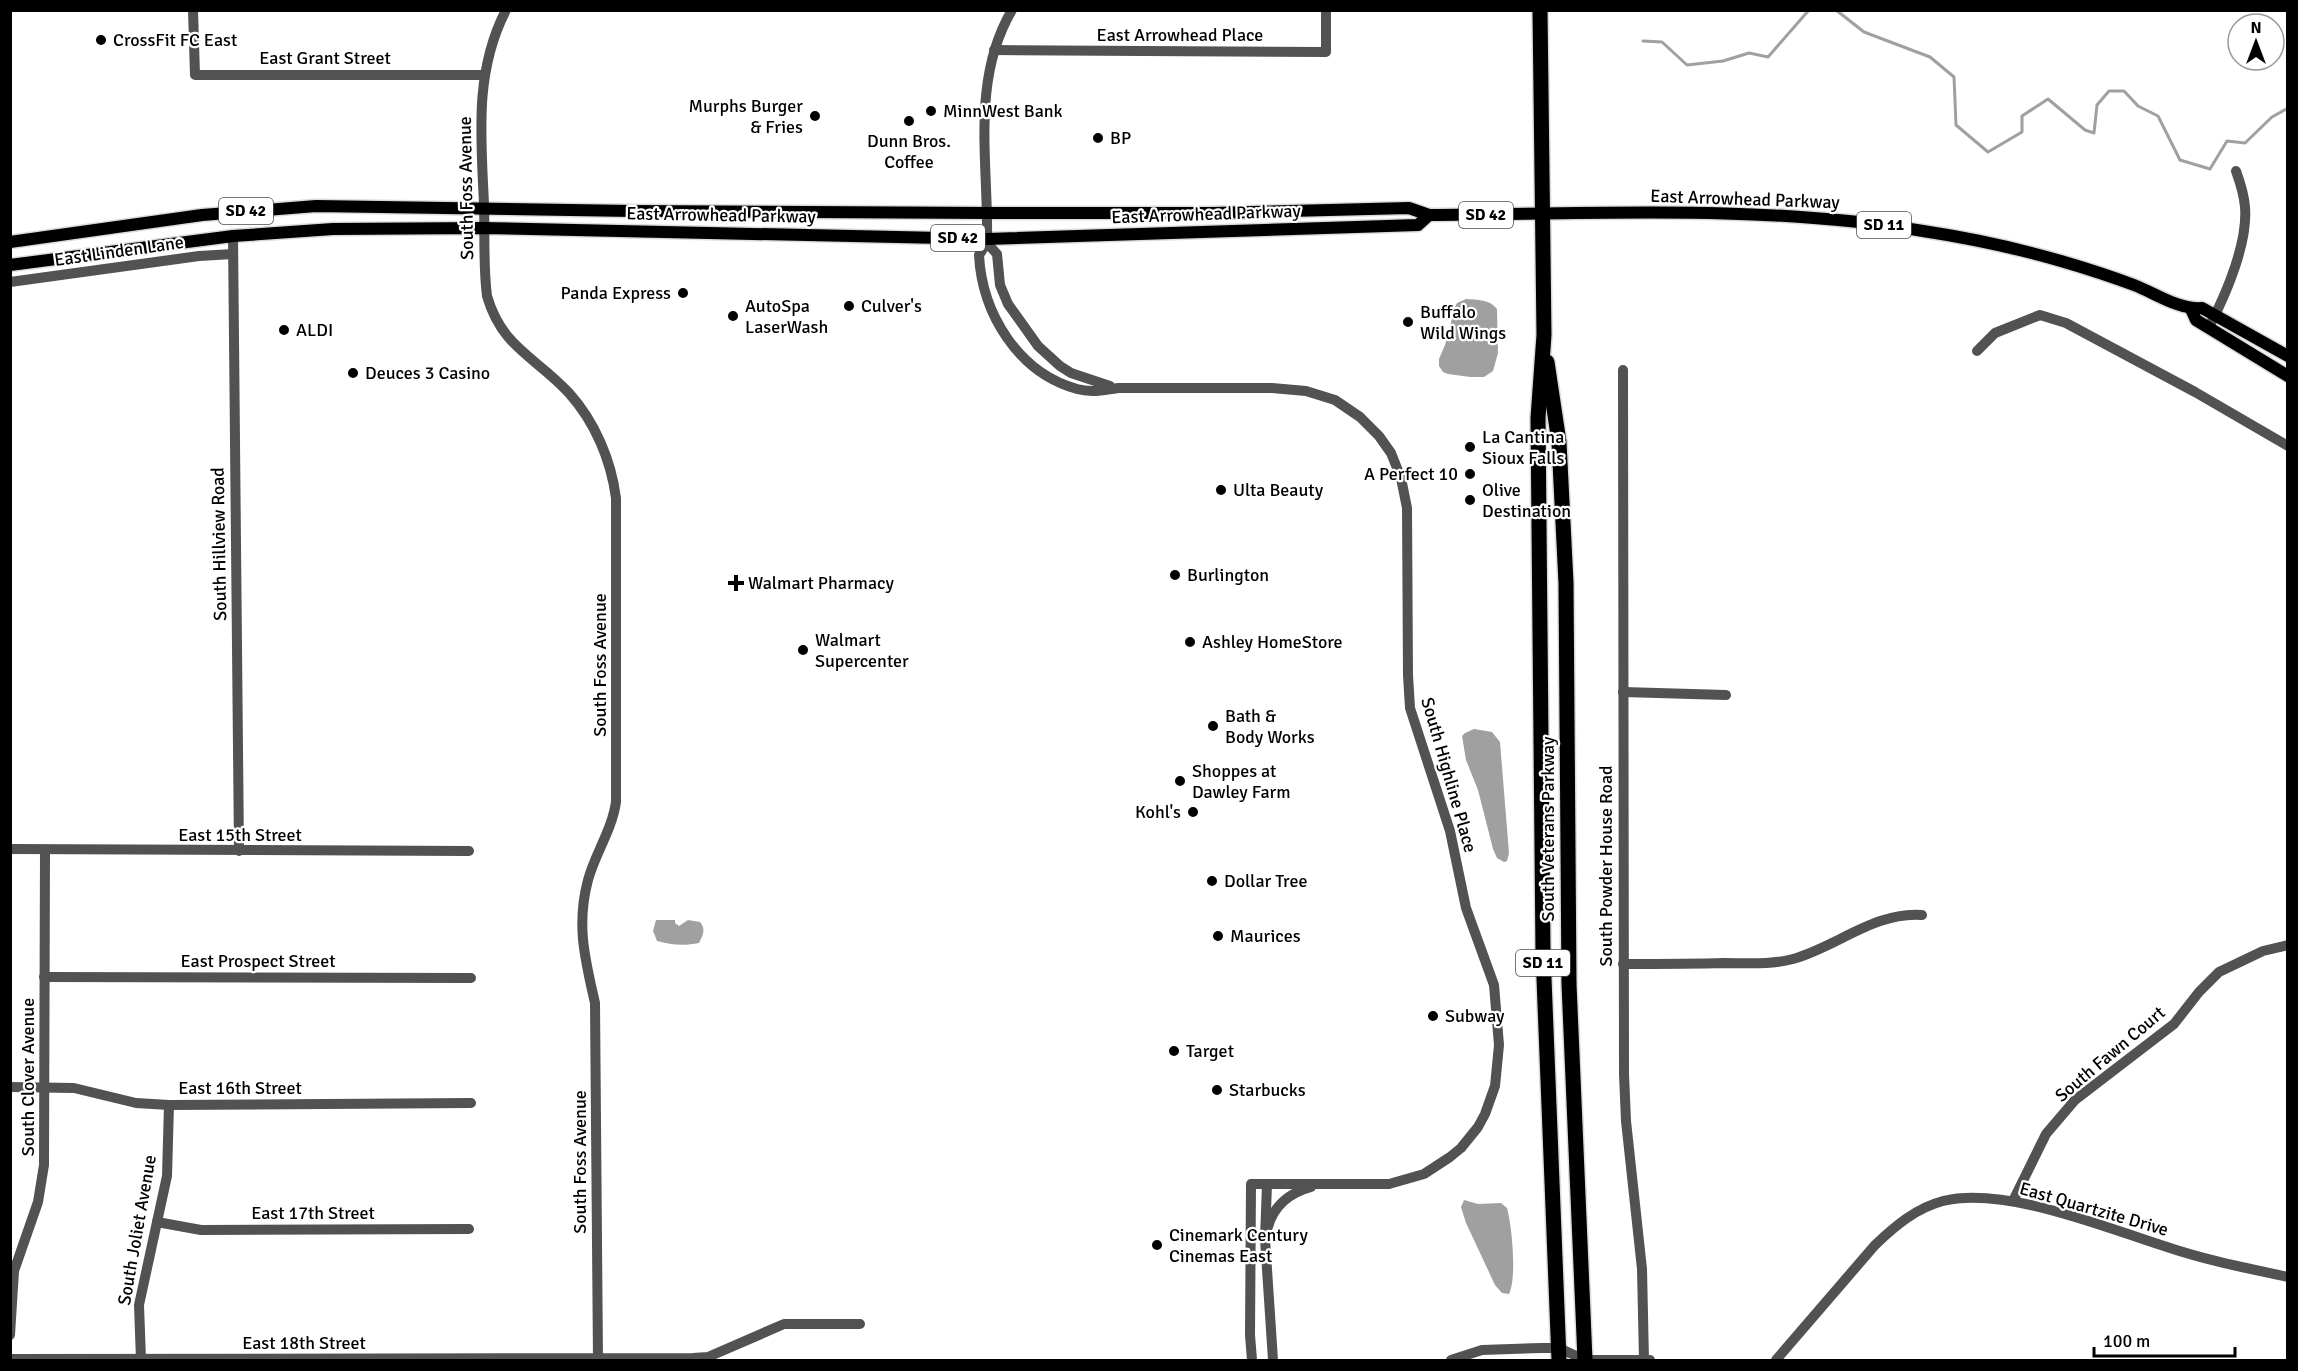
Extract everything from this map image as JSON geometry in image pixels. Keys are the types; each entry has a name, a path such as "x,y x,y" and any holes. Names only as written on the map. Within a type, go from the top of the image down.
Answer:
{"highway":[{"name":"South Veterans Parkway","path":"1540,10 1544,335 1538,418 1543,953 1559,1354"},
{"name":"South Veterans Parkway","path":"1544,335 1559,442 1566,583 1569,984 1585,1360"}],"main road":[{"name":"East Arrowhead Parkway","path":"10,243 202,215 316,206 988,213 1212,213 1409,208 1429,215 1720,213 1788,215 1891,226 1998,245 2061,261 2134,285 2191,309 2202,308 2288,356"},
{"name":"East Arrowhead Parkway","path":"10,266 233,236 333,229 483,228 987,241 1418,225 1429,215"},
{"name":"East Arrowhead Parkway","path":"2191,309 2196,320 2288,376"}],"street":[{"name":"East Grant Street","path":"193,10 195,75 484,75"},
{"name":"South Foss Avenue","path":"506,10 497,30 484,75 480,108 487,296 495,318 516,347 561,386 581,409 605,452 616,498 616,802 613,820 588,879 581,930 582,946 595,1003 598,1359"},
{"name":"South Highline Place","path":"1012,10 994,50 985,95 987,241 979,255 983,290 992,315 1017,351 1047,375 1077,389 1100,391 1119,388 1272,388 1306,391 1321,395 1348,408 1370,425 1391,453 1406,497 1410,708 1450,831 1466,909 1494,985 1499,1045 1498,1073 1491,1100 1478,1127 1461,1148 1424,1174 1401,1182 1326,1185 1251,1184 1250,1335 1252,1360"},
{"name":"East Arrowhead Place","path":"994,50 1326,52 1326,10"},
{"path":"2208,328 2238,254 2244,230 2245,207 2235,171"},
{"name":"South Hillview Road","path":"233,236 239,851"},
{"name":"South Highline Place","path":"987,241 997,254 1000,285 1008,304 1032,338 1051,359 1071,373 1119,388"},
{"name":"East Linden Lane","path":"10,282 233,254"},
{"path":"1977,351 1995,333 2040,315 2066,323 2195,392 2288,446"},
{"name":"South Powder House Road","path":"1623,370 1623,964 1626,1121 1642,1269 1644,1360"},
{"path":"1623,692 1726,694"},
{"name":"East 15th Street","path":"10,849 470,851"},
{"name":"South Clover Avenue","path":"10,1335 14,1271 38,1202 43,1176 45,850"},
{"path":"1623,964 1794,959 1881,921 1909,914 1922,915"},
{"name":"South Fawn Court","path":"2013,1201 2046,1134 2075,1100 2174,1024 2199,992 2219,972 2263,951 2288,945"},
{"name":"East Prospect Street","path":"45,977 471,978"},
{"name":"East 16th Street","path":"10,1087 74,1088 136,1103 169,1105 471,1103"},
{"name":"South Joliet Avenue","path":"141,1360 139,1305 167,1176 169,1105"},
{"path":"1267,1184 1265,1239 1273,1360"},
{"path":"1265,1239 1270,1220 1284,1200 1299,1191 1326,1185"},
{"name":"East Quartzite Drive","path":"1776,1360 1875,1245 1904,1219 1942,1201 1980,1198 2013,1201 2119,1231 2214,1262 2288,1277"},
{"name":"East 17th Street","path":"156,1222 201,1230 469,1229"},
{"name":"East 18th Street","path":"10,1359 416,1360 708,1357 784,1324 860,1324"},
{"path":"1451,1360 1482,1350 1559,1354 1585,1360 1650,1360"}],"shaded area":[{"path":"1466,299 1487,302 1497,309 1498,353 1493,371 1484,377 1448,374 1443,372 1439,366 1439,359 1455,307 1457,303"},
{"path":"1474,729 1492,732 1500,742 1509,853 1507,861 1504,862 1497,858 1493,849 1478,790 1466,760 1462,736"},
{"path":"656,920 675,920 679,926 688,920 700,922 703,935 699,943 693,944 678,945 657,941 653,931"},
{"path":"1464,1200 1478,1204 1501,1203 1507,1208 1511,1227 1513,1265 1509,1294 1502,1293 1495,1285 1466,1223 1461,1207"}],"waterway":[{"path":"1643,41 1662,42 1687,65 1723,61 1749,53 1768,57 1809,10"},
{"path":"1836,10 1864,32 1930,57 1954,77 1956,125 1988,152 2022,132 2022,116 2048,99 2085,130 2094,133 2097,105 2109,91 2124,91 2138,106 2158,116 2180,160 2210,169 2227,141 2245,143 2272,117 2288,108"}],"place":[{"name":"CrossFit FC East","path":"101,40"},
{"name":"MinnWest Bank","path":"931,111"},
{"name":"Murphs Burger & Fries","path":"815,116"},
{"name":"Dunn Bros. Coffee","path":"909,121"},
{"name":"BP","path":"1098,138"},
{"name":"Panda Express","path":"683,293"},
{"name":"Culver's","path":"849,306"},
{"name":"AutoSpa LaserWash","path":"733,316"},
{"name":"Buffalo Wild Wings","path":"1408,322"},
{"name":"ALDI","path":"284,330"},
{"name":"Deuces 3 Casino","path":"353,373"},
{"name":"La Cantina Sioux Falls","path":"1470,447"},
{"name":"A Perfect 10","path":"1470,474"},
{"name":"Ulta Beauty","path":"1221,490"},
{"name":"Olive Destination","path":"1470,500"},
{"name":"Burlington","path":"1175,575"},
{"name":"Walmart Pharmacy","path":"736,583"},
{"name":"Ashley HomeStore","path":"1190,642"},
{"name":"Walmart Supercenter","path":"803,650"},
{"name":"Bath & Body Works","path":"1213,726"},
{"name":"Shoppes at Dawley Farm","path":"1180,781"},
{"name":"Kohl's","path":"1193,812"},
{"name":"Dollar Tree","path":"1212,881"},
{"name":"Maurices","path":"1218,936"},
{"name":"Subway","path":"1433,1016"},
{"name":"Target","path":"1174,1051"},
{"name":"Starbucks","path":"1217,1090"},
{"name":"Cinemark Century Cinemas East","path":"1157,1245"}]}
